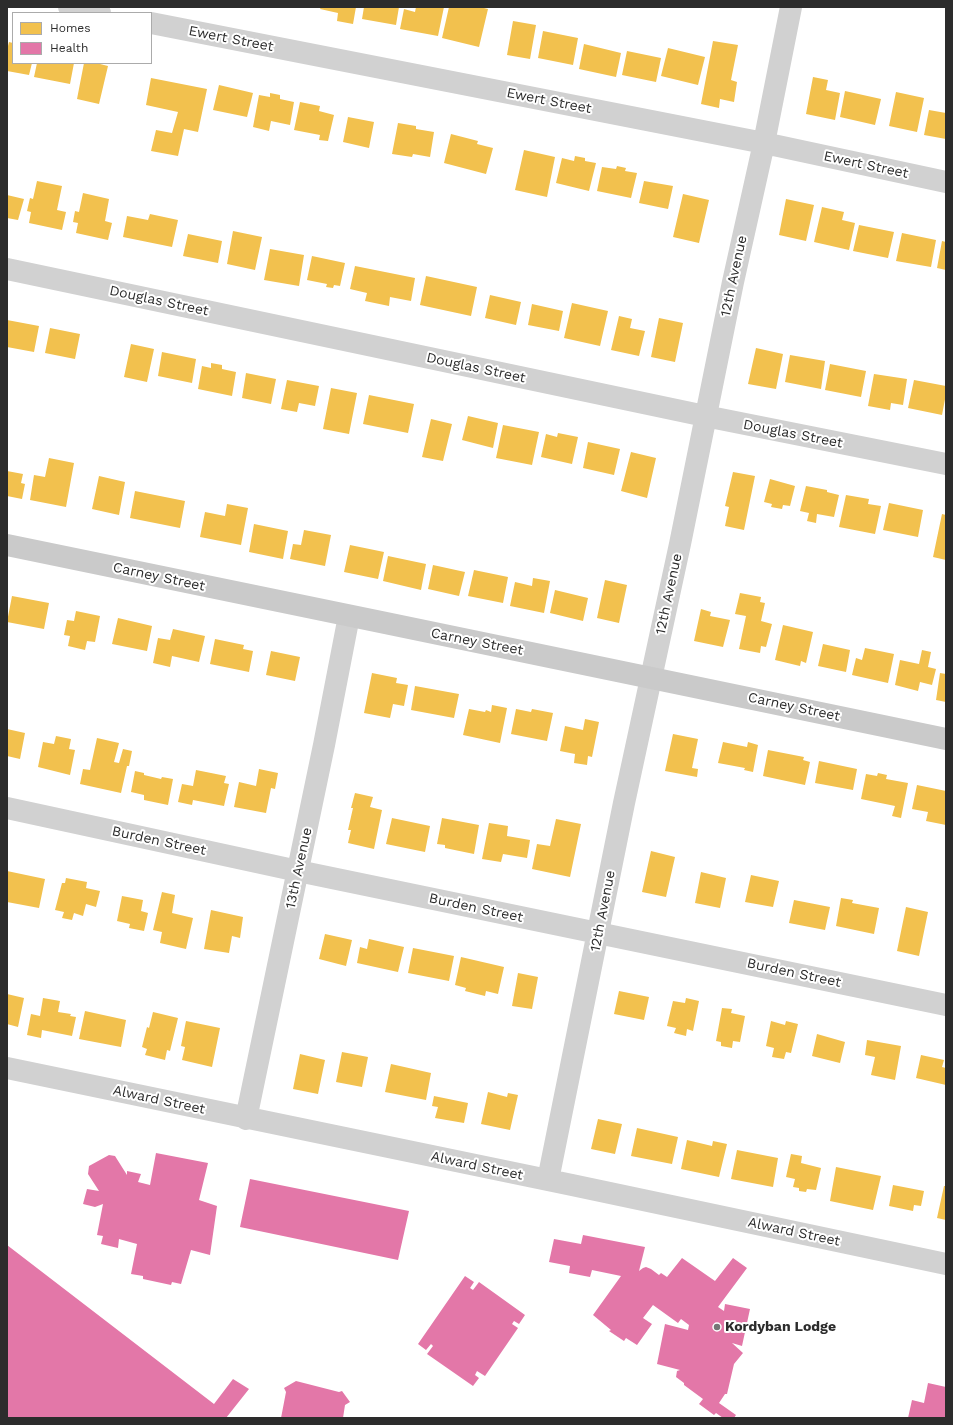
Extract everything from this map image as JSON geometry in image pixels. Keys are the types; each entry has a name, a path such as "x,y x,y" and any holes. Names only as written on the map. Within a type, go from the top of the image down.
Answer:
{"street":[{"path":"70,7 95,12"},
{"name":"12th Avenue","path":"548,1180 624,803 680,544 732,282 764,144 791,7"},
{"name":"Ewert Street","path":"152,23 764,144 946,182"},
{"name":"Douglas Street","path":"7,269 705,416 946,464"},
{"name":"Carney Street","path":"7,545 652,677 946,739"},
{"name":"13th Avenue","path":"246,1118 298,871 349,616"},
{"name":"Burden Street","path":"7,808 298,871 946,1005"},
{"name":"Alward Street","path":"7,1068 946,1264"}],"building: Homes":[{"path":"321,7 356,7 353,24 337,21 338,13 320,9"},
{"path":"364,7 399,7 396,25 362,19"},
{"path":"416,7 444,7 438,36 400,29 404,9 415,12"},
{"path":"449,7 480,7 488,9 479,47 442,38"},
{"path":"513,21 536,25 530,59 507,55"},
{"path":"543,31 578,38 573,65 538,58"},
{"path":"713,41 738,45 731,80 737,82 734,102 720,99 719,108 701,104"},
{"path":"9,42 12,43 12,64 32,64 29,75 7,71"},
{"path":"584,44 621,53 616,77 579,69"},
{"path":"668,48 705,57 698,85 661,76"},
{"path":"627,51 661,58 656,82 622,75"},
{"path":"37,64 74,64 70,84 34,77"},
{"path":"84,64 100,64 108,66 99,104 77,99"},
{"path":"813,77 828,80 826,90 840,93 835,120 806,114"},
{"path":"151,78 207,89 198,132 184,129 178,156 151,151 156,130 172,133 178,112 146,105"},
{"path":"219,85 253,93 247,117 213,110"},
{"path":"845,91 881,99 875,125 840,117"},
{"path":"896,92 924,98 917,132 889,126"},
{"path":"270,93 280,95 280,99 294,102 290,125 271,121 269,131 253,127 259,95 270,97"},
{"path":"300,102 320,106 319,111 334,115 328,141 319,140 320,135 294,130"},
{"path":"929,110 946,113 946,139 924,135"},
{"path":"348,117 374,122 369,148 343,142"},
{"path":"398,123 416,126 416,129 434,132 430,157 413,154 412,157 392,154"},
{"path":"451,134 478,141 477,144 493,148 486,174 444,163"},
{"path":"524,150 555,157 547,197 515,190"},
{"path":"575,156 585,158 585,161 596,163 589,191 556,183 562,158 574,161"},
{"path":"617,166 626,168 625,171 637,173 631,198 597,191 602,167 616,169"},
{"path":"37,181 62,186 57,210 66,212 62,230 29,223 31,212 27,211 30,198 33,199"},
{"path":"644,181 673,186 668,209 639,203"},
{"path":"83,193 109,199 105,221 112,223 108,240 76,233 78,223 73,222 75,211 79,212"},
{"path":"683,194 709,200 699,243 673,237"},
{"path":"7,195 24,199 18,220 7,218"},
{"path":"786,199 814,205 806,241 779,235"},
{"path":"822,207 844,212 842,220 855,223 849,250 814,242"},
{"path":"150,214 178,220 172,247 123,237 127,216 148,220"},
{"path":"859,225 894,232 888,258 853,251"},
{"path":"233,231 262,237 255,270 227,264"},
{"path":"902,233 936,240 931,267 896,261"},
{"path":"188,234 222,241 218,263 183,256"},
{"path":"942,241 946,242 946,270 937,268"},
{"path":"270,249 304,255 299,286 264,280"},
{"path":"312,256 345,263 340,286 334,285 333,288 326,287 327,284 307,280"},
{"path":"355,266 415,278 411,301 390,297 389,306 365,301 367,293 350,289"},
{"path":"426,276 477,287 471,316 420,305"},
{"path":"490,295 521,302 516,325 485,318"},
{"path":"572,303 608,311 600,346 564,338"},
{"path":"532,304 563,311 559,331 528,325"},
{"path":"619,316 632,319 630,328 645,331 639,356 611,350"},
{"path":"659,318 683,323 675,362 651,357"},
{"path":"7,320 39,326 34,352 7,347"},
{"path":"50,328 80,334 75,359 45,353"},
{"path":"131,344 154,349 147,382 124,377"},
{"path":"756,348 783,354 776,389 748,384"},
{"path":"162,352 196,359 192,383 158,376"},
{"path":"790,355 825,361 821,389 785,382"},
{"path":"211,363 222,365 222,369 236,372 232,396 198,389 202,366 211,368"},
{"path":"830,364 866,371 861,397 825,390"},
{"path":"246,373 276,379 271,404 242,398"},
{"path":"874,374 907,379 903,405 891,403 890,410 868,406"},
{"path":"287,380 319,386 315,406 299,403 297,412 281,409"},
{"path":"914,380 946,386 942,415 908,408"},
{"path":"331,388 357,393 349,434 323,429"},
{"path":"369,395 414,404 408,433 363,424"},
{"path":"468,416 498,423 493,448 462,440"},
{"path":"431,419 452,424 443,461 422,457"},
{"path":"503,425 539,432 532,465 496,458"},
{"path":"558,433 578,437 572,464 541,457 546,434 557,437"},
{"path":"588,442 620,449 614,475 583,468"},
{"path":"631,452 656,458 647,498 621,491"},
{"path":"49,458 74,463 66,507 30,500 34,475 45,477"},
{"path":"7,471 23,474 21,483 25,484 22,499 7,496"},
{"path":"733,472 755,476 744,530 725,526 729,507 725,506"},
{"path":"99,476 125,482 119,515 92,509"},
{"path":"770,479 795,486 790,506 783,505 782,509 771,507 772,504 764,502"},
{"path":"806,486 827,490 827,492 839,495 834,517 817,514 816,523 807,521 809,513 800,511"},
{"path":"135,491 185,501 180,528 130,518"},
{"path":"846,495 869,499 868,504 881,506 875,534 839,527"},
{"path":"889,503 923,510 918,537 883,530"},
{"path":"227,504 248,508 241,545 200,537 205,512 225,516"},
{"path":"942,514 946,515 946,560 933,557"},
{"path":"254,524 288,531 283,559 249,552"},
{"path":"304,530 331,535 325,566 290,559 293,544 301,545"},
{"path":"350,545 384,552 378,579 344,572"},
{"path":"388,556 426,564 421,590 383,581"},
{"path":"433,565 465,572 459,596 428,589"},
{"path":"474,570 508,577 503,603 468,596"},
{"path":"533,578 550,581 544,613 510,606 515,582 532,586"},
{"path":"605,580 627,585 619,623 597,618"},
{"path":"555,590 588,598 583,621 550,613"},
{"path":"740,593 761,597 760,602 765,603 761,621 772,624 766,647 761,646 760,653 739,649 746,616 735,614"},
{"path":"12,596 49,603 44,629 7,622"},
{"path":"701,609 711,612 710,616 730,620 723,647 694,641"},
{"path":"76,611 100,616 95,642 87,641 85,650 68,646 70,636 64,635 67,620 74,621"},
{"path":"118,618 152,626 147,651 112,644"},
{"path":"783,625 813,632 806,663 801,661 800,666 775,660"},
{"path":"173,629 205,636 199,662 172,656 170,667 153,663 158,638 170,640"},
{"path":"215,639 244,645 243,649 253,651 249,672 210,664"},
{"path":"823,644 850,650 846,672 818,666"},
{"path":"865,648 894,654 888,683 852,675 856,658 862,660"},
{"path":"922,650 931,652 928,667 936,669 932,685 920,682 918,691 895,685 900,660 919,664"},
{"path":"271,651 300,657 295,681 266,675"},
{"path":"372,673 397,678 396,683 408,685 404,706 393,704 390,718 364,713"},
{"path":"940,673 946,674 946,702 936,700"},
{"path":"415,686 459,694 454,718 411,710"},
{"path":"492,705 507,708 500,743 463,735 469,709 485,712 486,710 491,712"},
{"path":"516,709 531,712 532,709 553,713 547,741 511,734"},
{"path":"585,719 599,722 592,757 588,756 587,765 574,763 575,754 560,751 565,726 583,730"},
{"path":"7,729 25,733 20,759 7,756"},
{"path":"673,734 698,739 692,768 698,769 697,777 665,771"},
{"path":"56,736 71,739 69,749 75,750 70,775 38,767 43,742 54,744"},
{"path":"97,738 119,743 114,762 119,763 123,749 132,751 121,793 80,784 83,769 90,770"},
{"path":"723,742 747,747 748,742 758,745 753,772 744,770 745,768 718,763"},
{"path":"768,750 804,757 803,760 810,762 805,785 763,776"},
{"path":"819,761 857,769 853,790 815,783"},
{"path":"259,769 278,773 275,789 271,788 266,813 234,807 239,782 256,786"},
{"path":"196,770 226,776 224,783 229,784 224,806 193,800 192,805 178,802 182,784 193,786"},
{"path":"135,771 161,779 162,777 173,779 168,805 144,800 144,795 131,792"},
{"path":"878,773 887,775 886,779 908,783 901,818 892,816 895,806 861,799 866,774 877,776"},
{"path":"917,785 946,791 946,825 926,821 928,812 912,809"},
{"path":"355,793 373,797 370,807 382,810 374,849 348,843 351,830 348,830 353,808 351,808"},
{"path":"392,818 430,826 425,852 386,844"},
{"path":"442,818 479,825 474,854 445,848 445,845 437,844"},
{"path":"556,819 581,824 570,877 532,869 537,844 550,846"},
{"path":"489,823 508,826 507,836 530,840 527,858 503,854 501,862 482,859"},
{"path":"651,851 675,857 666,897 642,892"},
{"path":"7,871 45,879 39,908 7,902"},
{"path":"701,872 726,878 720,908 695,903"},
{"path":"751,875 779,881 773,907 745,902"},
{"path":"66,878 87,882 86,888 100,891 96,907 86,904 83,916 74,913 72,920 62,918 64,912 55,910 62,883 65,883"},
{"path":"162,892 175,895 172,913 193,918 186,949 160,943 162,932 153,930"},
{"path":"122,896 143,900 141,911 148,913 144,931 129,928 130,924 117,921"},
{"path":"841,898 853,900 852,903 879,908 874,934 836,926"},
{"path":"794,900 830,907 825,930 789,923"},
{"path":"906,907 928,912 919,956 897,951"},
{"path":"211,910 243,917 240,938 232,936 229,953 204,949"},
{"path":"325,934 352,940 346,966 319,959"},
{"path":"369,939 404,947 398,972 357,963 360,947 367,949"},
{"path":"413,948 454,956 449,981 408,973"},
{"path":"461,957 504,967 498,994 486,991 485,996 465,991 466,988 455,985"},
{"path":"518,973 538,977 532,1009 512,1006"},
{"path":"619,991 649,997 644,1020 614,1014"},
{"path":"7,994 24,998 18,1027 7,1024"},
{"path":"43,998 60,1001 58,1012 71,1014 70,1016 76,1017 72,1036 42,1030 41,1038 27,1035 31,1014 40,1016"},
{"path":"686,998 699,1001 693,1031 687,1029 686,1036 674,1033 676,1028 667,1026 673,1001 685,1003"},
{"path":"722,1008 732,1009 731,1013 745,1016 740,1042 733,1041 732,1048 721,1046 721,1042 716,1041"},
{"path":"85,1011 126,1020 121,1047 79,1039"},
{"path":"153,1012 178,1018 170,1051 167,1050 165,1060 145,1055 147,1049 142,1047 147,1027 149,1028"},
{"path":"186,1021 220,1028 212,1067 182,1060 185,1047 181,1046"},
{"path":"771,1021 785,1025 786,1021 798,1024 791,1053 786,1052 784,1059 772,1057 774,1048 766,1046"},
{"path":"817,1034 845,1042 840,1063 812,1056"},
{"path":"867,1040 901,1046 895,1080 871,1075 875,1057 865,1055"},
{"path":"342,1052 368,1057 362,1087 336,1082"},
{"path":"300,1054 325,1060 318,1094 293,1089"},
{"path":"921,1055 944,1060 942,1067 946,1068 946,1085 916,1078"},
{"path":"391,1064 431,1073 426,1100 385,1092"},
{"path":"488,1092 507,1097 508,1093 518,1095 510,1130 481,1124"},
{"path":"434,1096 468,1103 464,1123 435,1118 438,1107 432,1106"},
{"path":"598,1119 622,1124 615,1154 591,1149"},
{"path":"637,1128 678,1137 672,1164 631,1156"},
{"path":"687,1140 712,1146 713,1141 727,1144 719,1177 681,1169"},
{"path":"737,1150 778,1158 773,1187 731,1179"},
{"path":"791,1154 802,1156 801,1163 821,1168 816,1190 807,1189 806,1192 799,1191 799,1188 793,1187 795,1179 786,1177"},
{"path":"836,1167 881,1176 873,1210 830,1201"},
{"path":"893,1185 924,1191 921,1206 914,1205 913,1211 889,1206"},
{"path":"944,1186 946,1186 946,1220 937,1218"}],"building: Health":[{"path":"156,1153 208,1163 199,1200 217,1206 210,1255 191,1250 181,1284 172,1282 171,1285 143,1279 143,1276 131,1274 137,1244 119,1239 118,1248 101,1244 103,1236 97,1235 103,1204 95,1207 83,1204 87,1189 99,1191 88,1174 89,1166 109,1155 115,1156 127,1175 127,1171 141,1174 138,1182 150,1185"},
{"path":"250,1179 409,1211 398,1260 240,1227"},
{"name":"Kordyban Lodge","path":"583,1235 645,1247 639,1271 646,1267 659,1275 661,1273 667,1277 682,1258 715,1281 733,1258 747,1268 718,1307 724,1311 725,1304 750,1309 742,1346 732,1343 743,1353 734,1364 727,1394 725,1394 719,1403 736,1415 734,1418 723,1418 716,1413 714,1415 699,1404 703,1399 676,1377 677,1371 680,1370 657,1364 665,1324 688,1330 689,1325 681,1319 678,1323 653,1305 643,1318 652,1324 637,1345 626,1338 624,1341 609,1331 611,1330 593,1315 621,1276 592,1270 590,1277 569,1273 570,1266 549,1262 554,1239 581,1244"},
{"path":"7,1245 214,1404 233,1379 249,1389 226,1418 7,1418"},
{"path":"465,1276 474,1282 470,1288 473,1290 479,1282 525,1315 519,1324 514,1321 512,1324 518,1328 485,1376 477,1371 475,1375 479,1378 473,1386 427,1354 433,1346 431,1344 426,1350 418,1344"},
{"path":"296,1381 339,1392 342,1391 350,1402 345,1405 343,1418 281,1418 286,1392 284,1388"},
{"path":"928,1383 946,1387 946,1418 908,1418 912,1400 924,1403"}],"place":[{"name":"Kordyban Lodge","path":"717,1327"}]}
